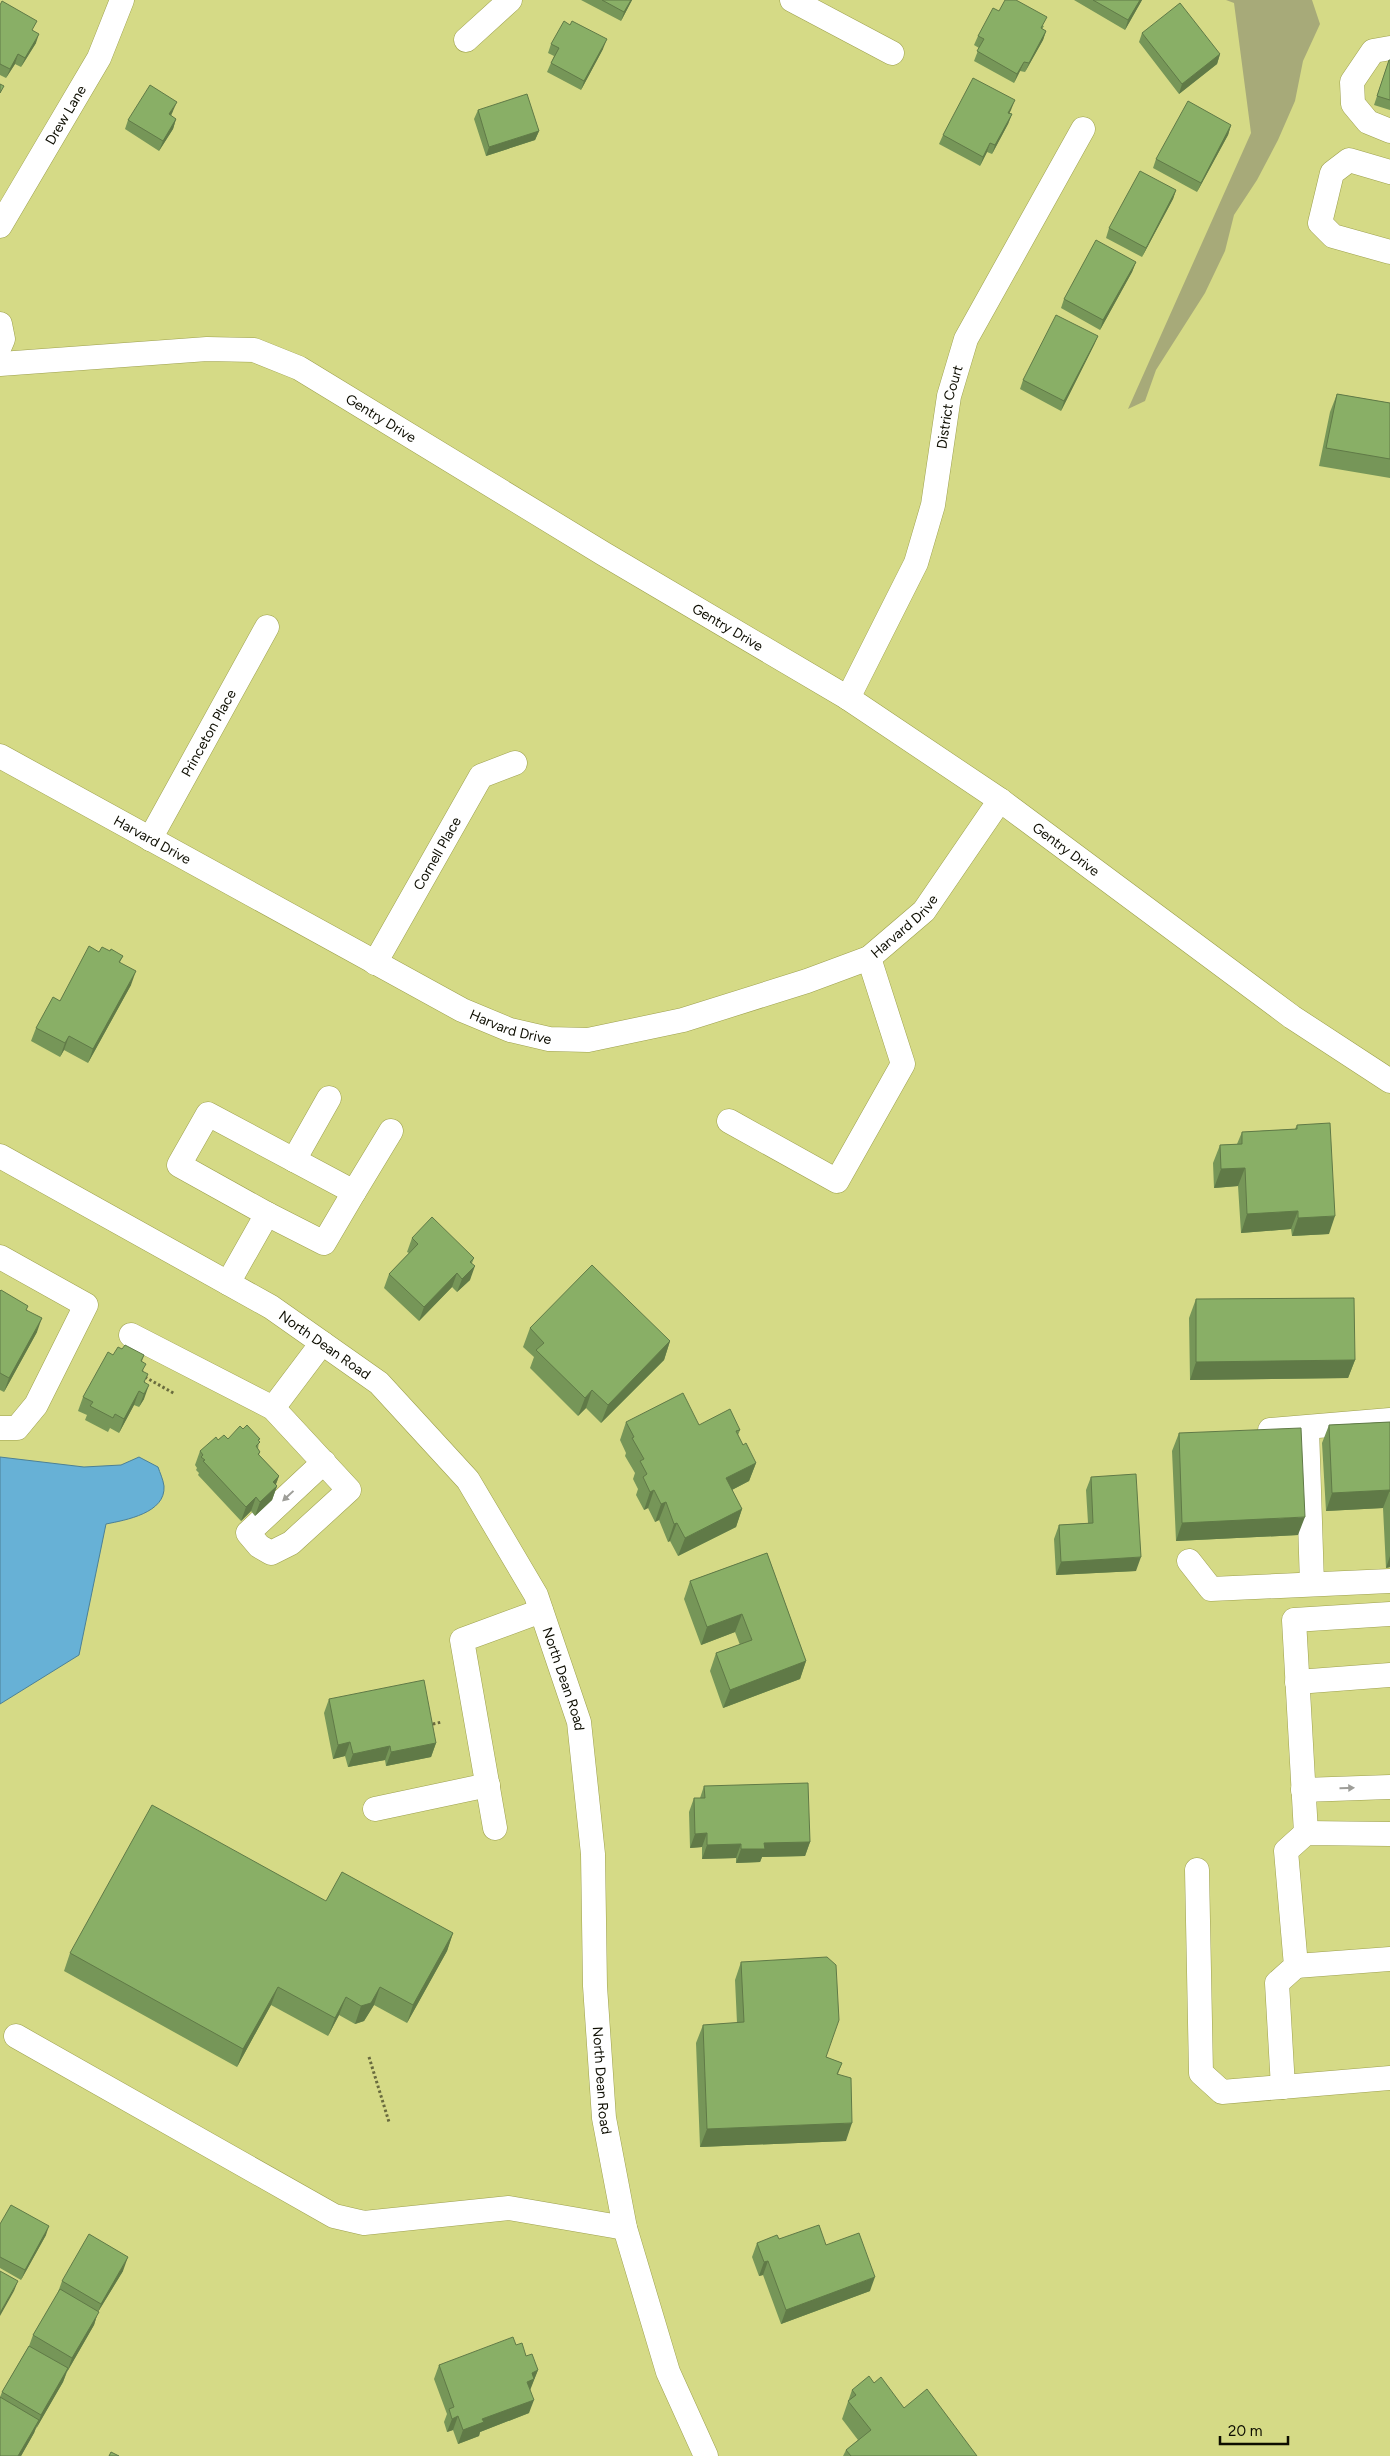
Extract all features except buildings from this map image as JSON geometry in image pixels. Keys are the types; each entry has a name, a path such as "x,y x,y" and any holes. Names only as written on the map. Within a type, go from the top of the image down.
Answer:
{"street":[{"name":"Drew Lane","path":"0,226 99,58 122,0"},
{"path":"466,40 510,0"},
{"path":"792,0 892,54"},
{"path":"1390,48 1373,51 1352,82 1353,104 1368,122 1390,131"},
{"name":"District Court","path":"848,698 916,563 933,505 949,396 966,339 1083,129"},
{"path":"1390,172 1350,160 1332,173 1320,223 1333,236 1390,252"},
{"path":"0,324 3,339 0,346"},
{"name":"Gentry Drive","path":"0,364 208,349 254,350 299,368 587,544 848,698 1000,800 1292,1017 1390,1081"},
{"name":"Princeton Place","path":"150,839 267,627"},
{"name":"Harvard Drive","path":"0,756 462,1010 510,1030 549,1039 588,1040 683,1020 807,981 868,958 924,911 1000,800"},
{"name":"Cornell Place","path":"375,963 481,776 515,763"},
{"path":"729,1121 838,1181 903,1064 868,958"},
{"path":"294,1160 329,1098"},
{"path":"354,1192 208,1114 179,1165 267,1214 324,1242 354,1192 391,1130"},
{"name":"North Dean Road","path":"0,1156 271,1307 379,1383 468,1480 536,1595 578,1722 593,1854 595,1986 604,2118 625,2228 668,2372 706,2456"},
{"path":"228,1283 267,1214"},
{"path":"0,1257 86,1305 36,1404 17,1428 0,1428"},
{"path":"130,1335 273,1408 324,1462 349,1490 290,1543 271,1553 259,1546 248,1533 324,1462"},
{"path":"273,1408 322,1343"},
{"path":"1248,1432 1390,1420"},
{"path":"1307,1428 1312,1584"},
{"path":"1189,1561 1211,1589 1390,1581"},
{"path":"495,1828 462,1640 541,1611"},
{"path":"1306,1833 1294,1620 1390,1614"},
{"path":"1297,1682 1390,1675"},
{"path":"375,1809 488,1785"},
{"path":"1303,1790 1390,1787"},
{"path":"1296,1966 1286,1852 1306,1833 1390,1834"},
{"path":"1197,1870 1202,2073 1222,2092 1390,2078"},
{"path":"1283,2086 1277,1983 1296,1966 1390,1958"},
{"path":"16,2036 334,2216 364,2223 509,2208 625,2228"}],"path":[{"path":"425,1726 442,1722"},
{"path":"370,2057 390,2122"}],"green space":[{"path":"1226,0 1312,0 1320,24 1303,61 1295,101 1278,140 1257,180 1234,215 1225,251 1205,293 1156,370 1145,401 1128,409 1251,133 1234,3"}],"water":[{"path":"0,1457 84,1467 121,1465 139,1457 158,1467 164,1486 163,1495 159,1503 152,1509 134,1517 106,1524 79,1655 0,1704"}]}
